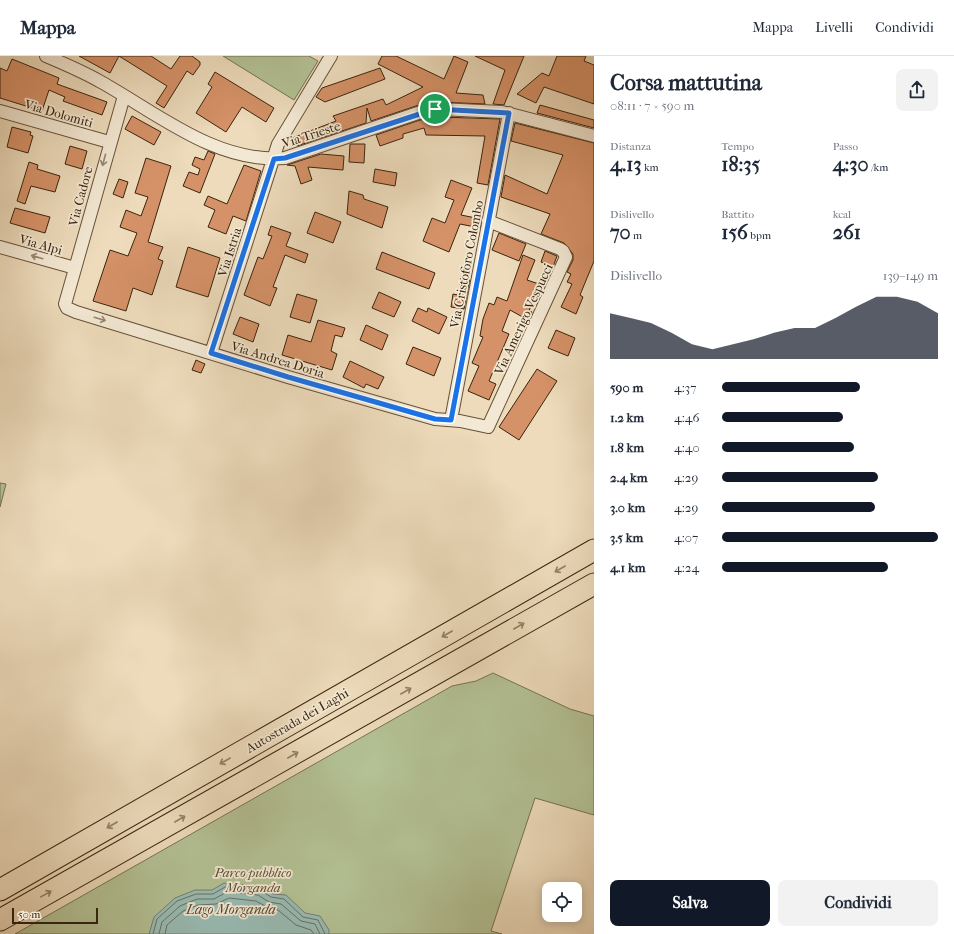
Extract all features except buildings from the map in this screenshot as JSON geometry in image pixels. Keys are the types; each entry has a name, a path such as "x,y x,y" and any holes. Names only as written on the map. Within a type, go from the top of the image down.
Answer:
{"highway":[{"name":"Autostrada dei Laghi","path":"0,890 594,550"},
{"path":"0,920 594,584"}],"street":[{"name":"Via Trieste","path":"46,56 71,66 205,142 245,156 274,159 285,158 435,109 509,113 594,136"},
{"name":"Via Istria","path":"211,353 278,144 331,56"},
{"name":"Via Cadore","path":"65,304 109,142 124,96"},
{"name":"Via Dolomiti","path":"0,111 109,142"},
{"name":"Via Cristoforo Colombo","path":"451,420 509,113"},
{"name":"Via Amerigo Vespucci","path":"488,221 560,249 566,257 488,427"},
{"name":"Via Alpi","path":"0,247 74,268"},
{"name":"Via Andrea Doria","path":"65,304 67,308 76,312 420,415 435,419 451,420 488,427"}],"green space":[{"path":"223,56 309,56 318,61 294,100"},
{"path":"0,483 6,484 0,507"},
{"name":"Parco pubblico Morganda","path":"493,673 570,709 594,716 594,815 535,798 491,931 502,934 15,934 452,686 476,681"}],"water":[{"name":"Lago Morganda","path":"224,883 260,886 273,894 286,895 305,913 320,916 329,930 329,934 149,934 154,917 175,898 195,890 212,890"}],"route":[{"path":"435,109 509,113 451,420 435,419 288,377 211,353 274,159 285,158 418,113 435,109"}]}
